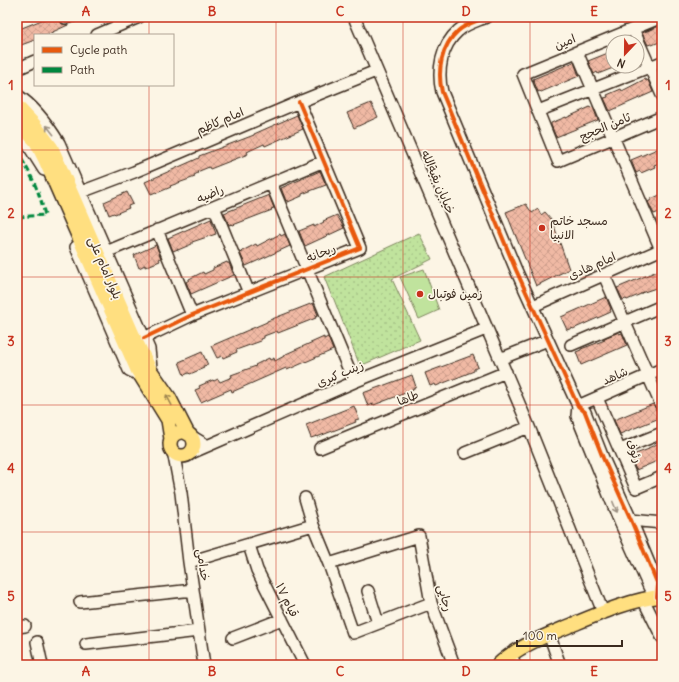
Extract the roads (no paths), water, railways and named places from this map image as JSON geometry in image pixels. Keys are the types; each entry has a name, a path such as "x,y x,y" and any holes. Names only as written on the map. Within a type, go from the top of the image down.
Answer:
{"main road":[{"name":"بلوار امام علی","path":"17,106 34,124 52,148 70,199 168,420 172,445"},
{"name":"بلوار امام علی","path":"17,121 36,142 44,158 70,199"},
{"name":"بلوار امام علی","path":"146,373 168,397 190,435"},
{"path":"182,432 190,435 194,441 194,448 189,454 179,456 172,445 176,434 182,432"},
{"path":"498,665 513,660 524,646 549,634 620,605 660,595"}],"street":[{"path":"99,34 140,17"},
{"name":"خیابان بقیةالله","path":"354,17 486,329 500,357 603,612"},
{"path":"486,17 458,30 450,39 441,63 439,80 442,92 516,270 578,406 585,412 615,487 649,587 660,595"},
{"name":"امین","path":"538,112 523,74 662,17"},
{"path":"633,29 662,95"},
{"path":"577,52 662,250"},
{"path":"17,69 34,61"},
{"path":"538,112 662,62"},
{"name":"امام کاظم","path":"70,199 299,102 376,72"},
{"path":"17,95 31,108 59,143 70,199"},
{"name":"ریحانه","path":"144,338 192,315 360,248 299,102"},
{"name":"ثامن الحجج","path":"538,112 558,161 662,117"},
{"path":"17,132 25,140 44,169 70,199 106,252 149,349 146,373"},
{"name":"راضیه","path":"106,252 324,161"},
{"path":"271,184 354,382"},
{"path":"214,207 249,293"},
{"path":"157,230 192,315"},
{"name":"امام هادی","path":"533,306 662,250"},
{"path":"604,275 662,407"},
{"path":"570,345 662,306"},
{"name":"زینب کبری","path":"189,454 206,445 354,382 486,329"},
{"path":"500,357 505,357 548,340"},
{"name":"شاهد","path":"578,406 662,370"},
{"name":"طاها","path":"320,448 506,372"},
{"name":"رئوف","path":"597,398 636,488 662,477"},
{"path":"465,453 529,427"},
{"path":"620,450 662,433"},
{"path":"190,435 206,445"},
{"name":"خدامی","path":"172,445 177,469 204,665"},
{"path":"177,469 189,454"},
{"path":"305,498 313,525 329,564 353,633 431,602"},
{"path":"626,521 662,523"},
{"path":"189,562 313,525"},
{"name":"رجایی","path":"329,564 419,536 431,602 454,665"},
{"name":"قیام ۱۷","path":"250,545 257,570 305,665"},
{"path":"80,602 194,590"},
{"path":"368,591 378,623"},
{"path":"643,599 662,637"},
{"path":"233,638 282,619"},
{"path":"86,644 199,631"},
{"path":"549,634 560,665"},
{"path":"37,642 42,665"}],"place":[{"name":"مسجد خاتم الانبیا","path":"542,228"},
{"name":"زمین فوتبال","path":"420,294"}]}
